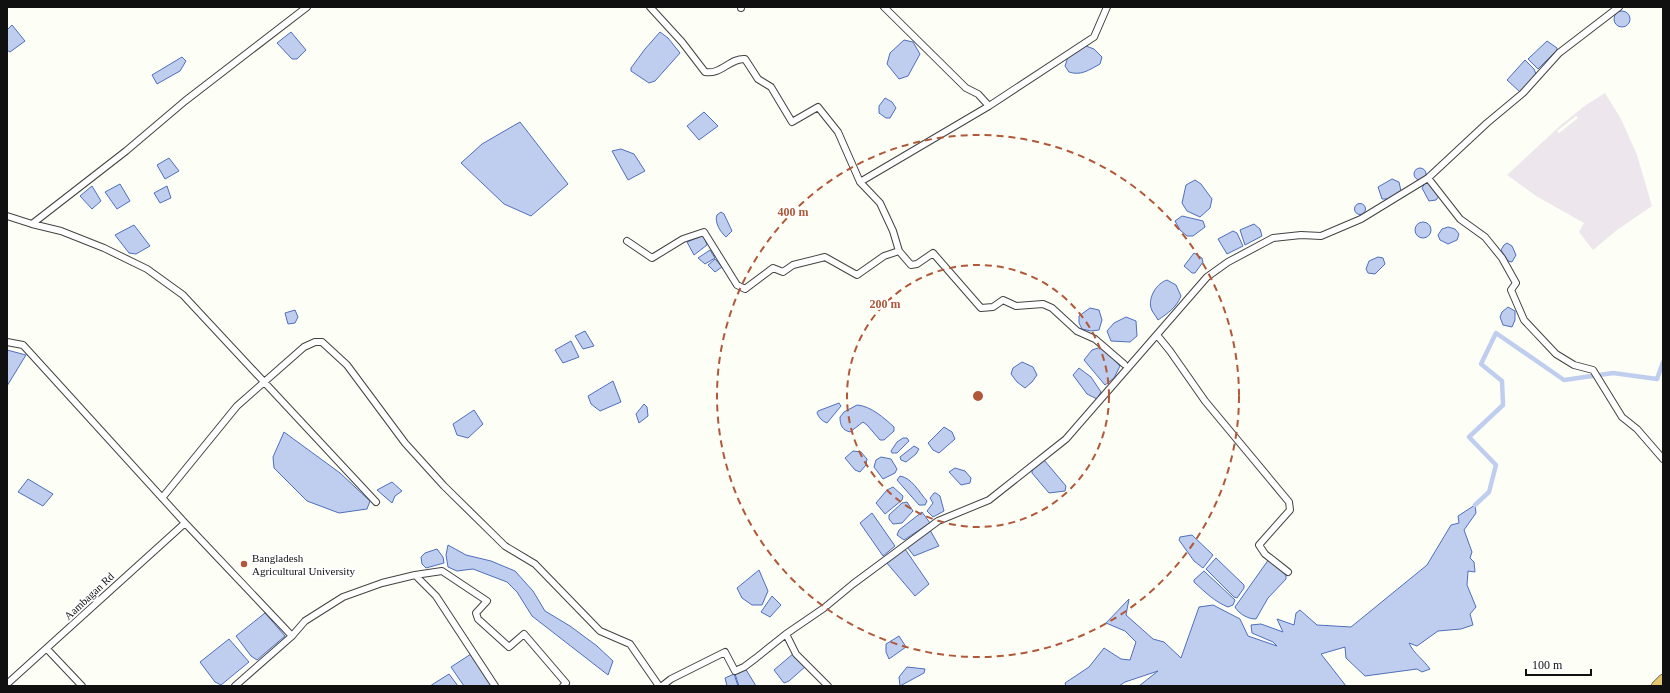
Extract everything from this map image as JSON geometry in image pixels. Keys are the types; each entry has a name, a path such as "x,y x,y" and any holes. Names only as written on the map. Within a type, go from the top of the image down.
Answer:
{"highway":[{"path":"1656,686 1663,679"}],"street":[{"path":"32,224 126,151 185,101 307,7"},
{"path":"650,7 682,42 705,72 712,73 721,70 738,59 745,60 758,79 771,87 792,122 818,107 838,132 860,182 880,203 893,230 899,251 911,265 913,266 933,253 981,308 993,307 1003,300 1016,306 1043,304 1052,308 1077,331 1095,339 1124,364"},
{"path":"884,7 966,88 978,94 989,106"},
{"path":"860,182 989,106 1094,37 1107,7"},
{"path":"162,498 237,406 304,347 315,342 322,342 347,366 405,443 444,486 505,546 535,564 600,631 630,644 660,686 724,652 735,671 744,667 786,634 824,608 853,584 938,521 989,500 1066,440 1207,277 1228,262 1273,238 1301,235 1321,236 1361,219 1428,178 1487,123 1523,93 1559,53 1618,7"},
{"path":"1428,178 1460,219 1485,237 1502,258 1516,283 1511,290 1524,320 1556,354 1574,365 1593,370 1622,417 1637,429 1663,459"},
{"path":"7,216 61,231 104,248 147,269 183,295 376,502"},
{"path":"627,241 652,258 684,239 704,232 737,285 745,289 773,268 783,272 794,265 824,258 857,275 884,256 899,251"},
{"path":"1157,335 1175,357 1205,401 1289,502 1290,510 1259,545 1265,554 1288,572"},
{"path":"7,342 23,345 185,523 292,636"},
{"name":"Aambagan Rd","path":"7,684 185,523"},
{"path":"235,686 292,636 305,621 344,597 382,583 415,575 442,571 487,601 476,613 478,619 510,647 524,634 566,683 563,686"},
{"path":"415,575 436,596 495,686"},
{"path":"786,634 796,654 828,686"},
{"path":"47,649 82,686"}],"shaded area":[{"path":"1605,93 1621,119 1637,155 1652,206 1617,230 1593,250 1579,232 1584,223 1536,196 1507,175 1561,125 1586,105","holes":["1576,116 1578,118 1559,133 1557,131"]}],"water":[{"path":"1622,11 1628,13 1630,19 1628,25 1622,27 1616,25 1614,19 1616,13"},
{"path":"12,25 25,41 10,52 7,50 7,30"},
{"path":"291,32 306,50 297,59 292,59 277,43"},
{"path":"660,32 668,38 680,53 655,81 649,83 631,71 631,68"},
{"path":"904,40 913,42 920,54 908,76 899,79 887,64 890,53"},
{"path":"1547,41 1557,48 1557,50 1538,69 1528,59"},
{"path":"1086,46 1094,49 1102,57 1100,64 1081,73 1069,72 1065,66 1068,57"},
{"path":"182,57 186,61 180,71 157,84 152,75"},
{"path":"1525,60 1534,69 1536,74 1520,92 1507,80"},
{"path":"885,98 892,102 896,108 890,118 886,118 879,113 879,106"},
{"path":"704,112 718,126 699,140 687,126"},
{"path":"520,122 568,184 531,216 504,204 461,163 482,144"},
{"path":"621,149 634,154 645,171 628,180 612,151"},
{"path":"169,158 179,171 165,179 157,165"},
{"path":"1418,168 1422,168 1426,174 1422,180 1418,180 1414,176 1414,172"},
{"path":"1392,179 1399,182 1401,191 1390,199 1382,199 1378,187"},
{"path":"1195,180 1201,184 1212,199 1210,208 1200,217 1187,211 1182,203 1186,185"},
{"path":"1425,183 1429,183 1440,195 1436,200 1429,201 1422,188"},
{"path":"120,184 130,201 117,209 105,192"},
{"path":"92,186 101,201 92,209 80,196"},
{"path":"167,186 171,198 160,203 154,193"},
{"path":"1360,203 1364,205 1366,209 1364,213 1360,215 1356,213 1354,209 1356,205"},
{"path":"721,212 724,214 732,231 726,237 720,230 716,221 717,215"},
{"path":"1182,216 1203,221 1205,227 1193,236 1187,236 1180,230 1175,221"},
{"path":"1420,222 1426,222 1431,227 1429,236 1426,238 1420,238 1415,233 1415,227"},
{"path":"1254,224 1260,229 1262,236 1245,245 1240,230"},
{"path":"134,225 150,246 136,254 129,253 115,235"},
{"path":"1448,227 1455,229 1459,234 1457,240 1448,244 1440,240 1438,235 1442,229"},
{"path":"1233,231 1237,233 1243,246 1227,254 1218,239"},
{"path":"704,235 707,245 694,255 687,242"},
{"path":"1507,243 1512,246 1516,255 1512,262 1508,261 1501,250"},
{"path":"710,250 715,258 705,264 698,258"},
{"path":"1194,253 1202,258 1203,262 1195,273 1192,273 1184,266"},
{"path":"1378,257 1383,258 1385,264 1375,274 1368,273 1366,269 1369,261"},
{"path":"715,259 722,267 715,272 708,265"},
{"path":"1167,280 1176,285 1181,296 1174,307 1158,320 1150,304 1151,299 1157,287"},
{"path":"1508,307 1515,311 1515,320 1512,327 1503,325 1500,317 1502,312"},
{"path":"1090,308 1099,310 1102,320 1099,330 1091,331 1082,329 1079,323 1079,316"},
{"path":"295,310 298,317 295,323 288,324 285,313"},
{"path":"1126,317 1136,321 1137,336 1130,342 1111,341 1107,331 1114,323"},
{"path":"585,331 594,346 583,349 575,336"},
{"path":"571,341 579,357 563,363 555,350"},
{"path":"1101,347 1120,366 1114,378 1105,385 1084,360 1092,350"},
{"path":"7,350 26,355 7,386"},
{"path":"1022,362 1033,367 1037,375 1025,388 1017,382 1011,374 1013,368"},
{"path":"1079,368 1091,377 1101,392 1097,399 1087,394 1073,375"},
{"path":"613,381 621,402 600,411 591,404 588,396"},
{"path":"839,403 841,406 827,423 820,418 817,413 818,411"},
{"path":"644,404 647,407 648,416 639,423 636,414"},
{"path":"857,405 877,413 894,427 894,431 884,440 880,440 863,422 850,432 845,430 841,425 840,417 844,412"},
{"path":"474,410 483,424 468,438 457,435 453,424"},
{"path":"944,427 952,432 955,439 939,453 933,450 928,443"},
{"path":"284,432 340,473 370,501 367,509 339,513 307,501 274,468 273,457"},
{"path":"903,438 907,438 909,441 897,453 892,453 891,451 897,442"},
{"path":"914,446 919,449 916,454 906,462 901,460 900,457"},
{"path":"853,451 861,452 867,459 866,465 860,472 855,470 845,458"},
{"path":"881,457 891,459 897,469 895,473 883,479 874,467 876,460"},
{"path":"1044,460 1066,486 1065,491 1049,493 1032,473 1032,470"},
{"path":"955,468 965,471 971,478 970,483 961,485 949,472"},
{"path":"900,476 908,479 915,486 927,501 925,505 919,505 897,480"},
{"path":"28,479 53,494 43,506 18,492"},
{"path":"392,482 402,491 395,496 392,503 377,490"},
{"path":"893,487 903,496 902,500 885,514 876,503 887,490"},
{"path":"934,493 940,496 944,511 933,517 927,511 933,503 930,498"},
{"path":"907,502 913,511 902,523 893,524 889,519 889,515 902,503"},
{"path":"1475,505 1476,513 1464,530 1472,552 1470,558 1474,562 1475,572 1468,571 1467,585 1476,607 1470,614 1473,625 1461,629 1438,631 1417,646 1409,643 1413,650 1430,669 1422,672 1417,669 1365,676 1346,658 1345,647 1321,654 1346,686 1139,686 1158,671 1125,682 1119,686 1066,686 1065,683 1089,667 1104,648 1121,659 1130,660 1136,642 1125,631 1106,623 1129,599 1126,615 1153,639 1164,642 1181,658 1199,607 1213,605 1240,619 1248,636 1277,646 1273,642 1252,633 1251,625 1261,624 1283,632 1277,619 1294,625 1296,613 1300,610 1317,625 1351,627 1427,565 1451,525 1459,523 1458,516"},
{"path":"922,512 930,523 904,540 897,535 899,530"},
{"path":"872,513 895,546 883,556 860,523"},
{"path":"930,530 939,546 914,556 907,547"},
{"path":"1192,535 1213,555 1203,568 1194,561 1179,540 1180,537"},
{"path":"448,545 466,555 491,561 515,571 533,591 545,611 570,626 597,646 613,661 608,675 532,616 517,592 507,582 473,569 457,571 448,567 446,555"},
{"path":"437,549 443,557 444,563 426,568 422,564 421,557 425,553"},
{"path":"905,549 929,584 915,596 886,562"},
{"path":"1216,558 1244,585 1244,588 1237,598 1234,597 1206,569"},
{"path":"1269,559 1286,575 1286,579 1268,598 1256,619 1247,617 1241,614 1235,607"},
{"path":"759,570 768,591 762,605 752,605 742,598 737,588"},
{"path":"1204,571 1235,600 1233,605 1228,607 1219,602 1194,582 1194,580"},
{"path":"772,596 781,605 770,617 761,612"},
{"path":"265,613 285,636 257,660 251,656 236,636"},
{"path":"899,636 906,647 889,659 886,652 886,644"},
{"path":"229,639 249,662 221,685 215,682 200,662"},
{"path":"794,653 806,666 789,681 784,683 774,670"},
{"path":"471,654 492,686 464,686 451,667"},
{"path":"907,667 925,669 924,673 900,686 899,677"},
{"path":"745,668 756,686 739,686 735,674"},
{"path":"449,674 458,686 430,686"},
{"path":"734,674 738,686 727,686 725,678"}],"waterway":[{"path":"1475,505 1489,492 1496,465 1469,437 1503,405 1502,381 1481,364 1496,333 1564,380 1613,373 1657,379 1663,362"}],"place":[{"name":"Bangladesh Agricultural University","path":"244,564"}]}
